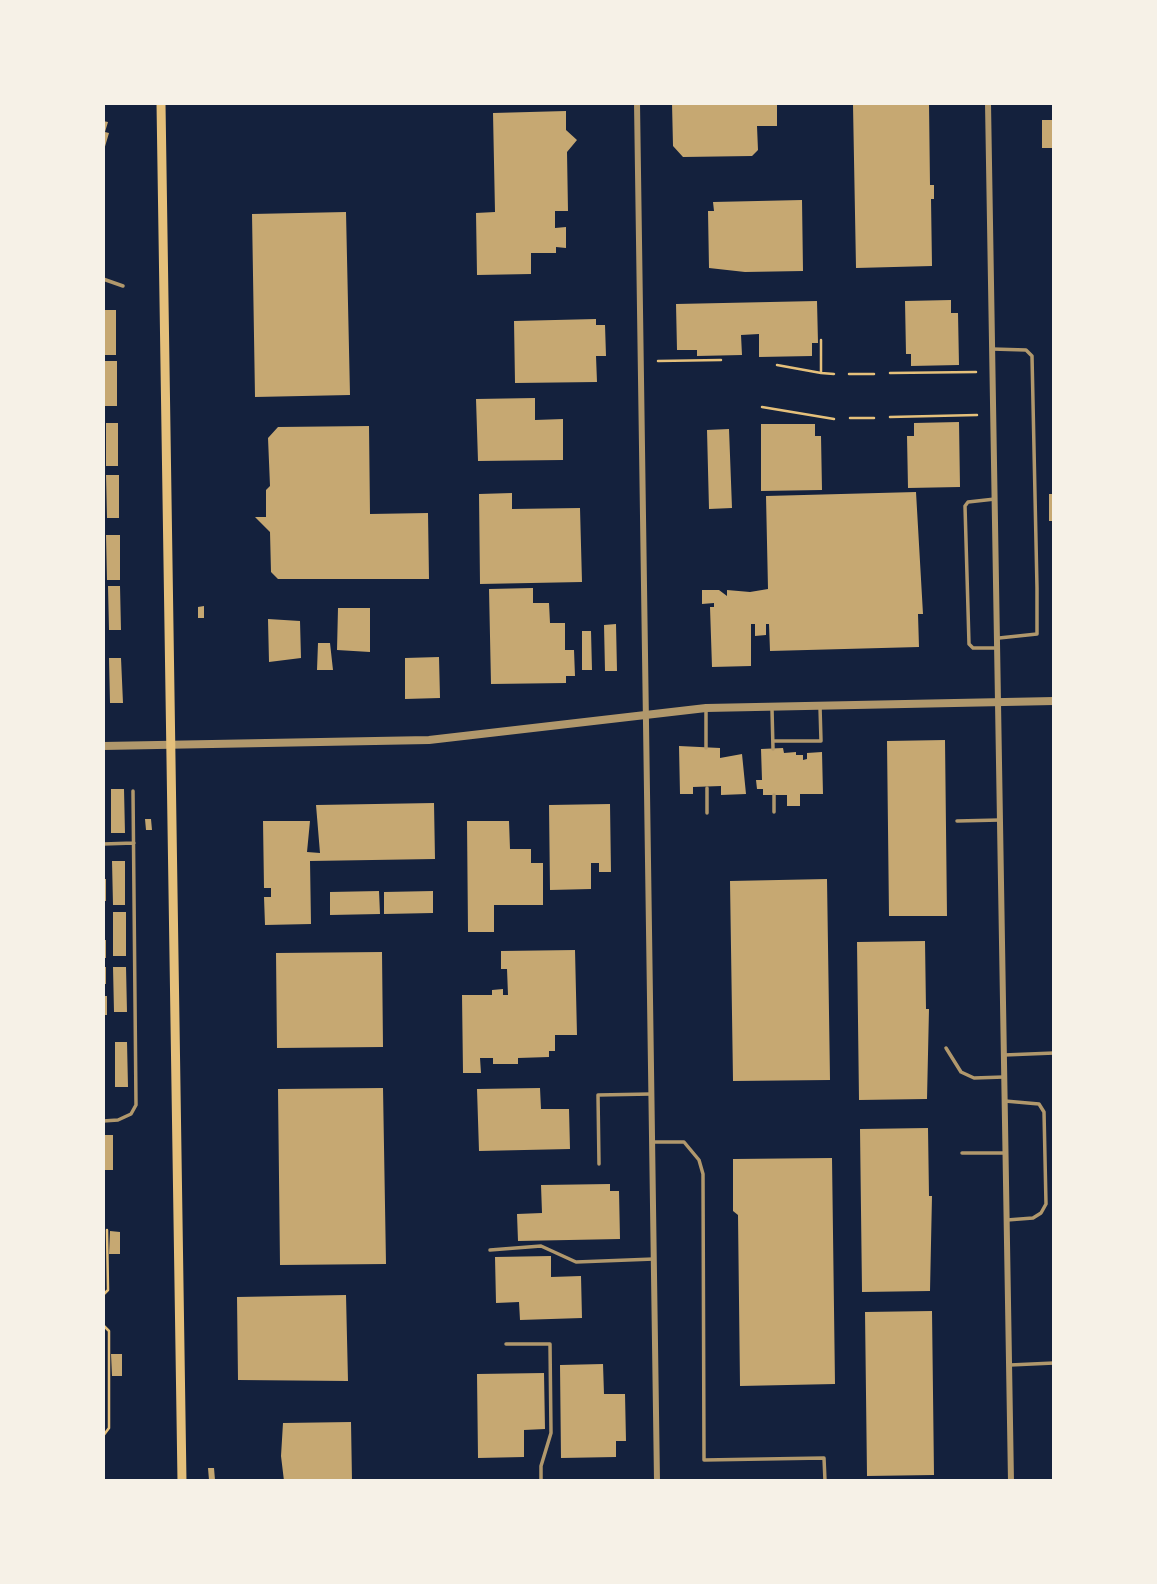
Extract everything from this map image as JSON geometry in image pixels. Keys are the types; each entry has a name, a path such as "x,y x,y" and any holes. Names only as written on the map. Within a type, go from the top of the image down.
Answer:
{"main road":[{"path":"161,103 182,1481"}],"street":[{"path":"637,103 657,1481"},
{"path":"988,103 1011,1481"},
{"path":"103,746 429,740 501,734 646,713 706,708 1054,701"}],"lane":[{"path":"103,279 123,286"},
{"path":"992,349 1026,350 1032,356 1037,588 1037,634 997,638"},
{"path":"995,499 968,502 965,506 969,645 973,648 998,648"},
{"path":"773,741 821,741 820,705"},
{"path":"772,706 773,749"},
{"path":"706,708 706,748"},
{"path":"707,788 707,813"},
{"path":"103,1121 118,1120 131,1114 136,1105 133,791"},
{"path":"774,795 774,811"},
{"path":"957,821 1000,820"},
{"path":"103,844 134,843"},
{"path":"946,1048 961,1072 974,1078 1004,1077"},
{"path":"1004,1055 1054,1053"},
{"path":"599,1164 598,1095 652,1094"},
{"path":"1005,1101 1039,1104 1044,1112 1046,1205 1041,1213 1033,1218 1007,1220"},
{"path":"652,1142 684,1142 699,1160 703,1174 705,1460 824,1458 825,1481"},
{"path":"962,1153 1006,1153"},
{"path":"489,1250 541,1246 576,1262 654,1259"},
{"path":"506,1344 550,1344 551,1433 541,1466 541,1481"},
{"path":"1009,1365 1054,1363"}],"path":[{"path":"821,340 821,373"},
{"path":"657,362 720,360"},
{"path":"778,366 834,374"},
{"path":"890,373 976,372"},
{"path":"849,374 874,374"},
{"path":"762,407 834,419"},
{"path":"890,417 977,415"},
{"path":"850,418 874,418"},
{"path":"103,1295 107,1290 107,1230"},
{"path":"103,1325 109,1331 110,1428 103,1436"},
{"path":"103,1331 109,1331"}],"building":[{"path":"672,103 777,103 777,126 757,126 758,150 752,156 683,157 673,146"},
{"path":"929,103 930,185 934,185 934,199 931,199 932,266 856,268 853,105"},
{"path":"566,111 566,130 577,140 567,152 568,211 555,211 555,228 566,227 566,248 556,247 556,253 531,253 531,274 477,275 476,213 495,212 493,113"},
{"path":"1042,120 1054,120 1054,148 1042,148"},
{"path":"103,121 108,122 105,132 109,133 104,150"},
{"path":"802,200 803,271 745,272 709,268 708,211 714,211 713,202"},
{"path":"346,212 350,395 255,397 252,214"},
{"path":"951,300 951,313 958,313 959,365 911,366 911,354 906,354 905,301"},
{"path":"817,301 818,343 812,343 812,356 759,357 759,334 741,335 742,355 697,356 697,350 677,350 676,304"},
{"path":"105,310 116,310 116,355 105,355"},
{"path":"596,319 596,325 605,325 606,356 596,356 597,382 515,383 514,321"},
{"path":"104,361 117,361 117,406 105,406"},
{"path":"535,398 535,420 563,419 563,460 478,461 476,399"},
{"path":"959,422 960,487 908,488 907,436 914,436 914,423"},
{"path":"106,423 118,423 118,466 106,466"},
{"path":"761,424 815,424 815,436 821,436 822,490 761,491"},
{"path":"369,426 370,514 428,513 429,579 278,579 271,572 270,532 255,517 266,517 266,490 270,486 268,438 278,427"},
{"path":"729,429 732,508 709,509 707,430"},
{"path":"106,475 119,475 119,518 107,518"},
{"path":"916,492 923,614 918,614 919,647 770,651 769,624 766,624 766,635 755,636 755,624 751,624 751,666 712,667 710,607 714,607 714,603 702,604 702,590 719,590 727,596 727,590 750,592 768,589 766,496"},
{"path":"512,493 512,509 580,508 582,582 480,584 479,494"},
{"path":"1049,494 1054,494 1054,521 1049,521"},
{"path":"106,535 120,535 120,580 107,580"},
{"path":"108,586 120,586 121,630 109,630"},
{"path":"533,588 533,603 549,603 550,623 565,623 565,650 574,650 575,676 566,676 566,683 491,684 489,589"},
{"path":"204,606 204,618 198,618 198,607"},
{"path":"338,608 370,608 370,652 337,650"},
{"path":"268,619 300,621 301,658 269,662"},
{"path":"616,624 617,671 605,671 604,625"},
{"path":"582,631 591,631 592,670 582,670"},
{"path":"318,643 330,643 333,670 317,670"},
{"path":"439,657 440,698 405,699 405,658"},
{"path":"109,658 121,658 123,703 110,703"},
{"path":"945,740 947,916 889,916 887,741"},
{"path":"679,746 720,748 720,758 742,754 746,794 721,795 721,786 693,787 693,794 680,794"},
{"path":"783,748 784,753 796,752 796,755 803,755 803,760 807,759 807,753 822,752 823,794 800,794 800,806 787,806 787,795 763,795 763,789 757,789 756,780 762,780 761,749"},
{"path":"111,789 124,789 125,833 111,833"},
{"path":"434,803 435,859 310,861 311,924 265,925 264,897 271,897 271,888 264,888 263,821 310,821 307,852 320,853 316,805"},
{"path":"610,804 611,872 599,872 599,863 591,863 591,889 550,890 549,805"},
{"path":"145,819 151,819 152,830 146,830"},
{"path":"467,821 509,821 510,849 531,849 531,863 543,863 543,905 494,905 494,932 468,932"},
{"path":"112,861 125,861 125,905 113,905"},
{"path":"103,879 106,879 106,901 103,901"},
{"path":"827,879 830,1080 733,1081 730,881"},
{"path":"379,891 380,914 330,915 330,892"},
{"path":"433,891 433,913 384,914 384,892"},
{"path":"113,912 126,912 126,956 113,956"},
{"path":"103,940 106,940 106,958 103,958"},
{"path":"925,941 926,1009 929,1009 927,1099 859,1100 857,942"},
{"path":"575,950 577,1035 555,1035 555,1051 549,1051 549,1057 518,1058 518,1064 493,1064 493,1058 480,1058 481,1073 463,1073 462,995 492,995 492,990 503,989 503,995 508,995 507,969 501,969 501,951"},
{"path":"382,952 383,1047 277,1048 276,953"},
{"path":"103,967 106,967 106,984 103,984"},
{"path":"113,967 126,967 127,1012 114,1012"},
{"path":"103,996 107,996 107,1015 103,1015"},
{"path":"115,1042 127,1042 128,1087 115,1087"},
{"path":"383,1088 386,1264 280,1265 278,1089"},
{"path":"540,1088 541,1109 569,1109 570,1149 479,1151 477,1089"},
{"path":"928,1128 929,1196 932,1196 930,1291 862,1292 860,1129"},
{"path":"103,1135 113,1135 113,1170 103,1170"},
{"path":"832,1158 835,1384 740,1386 738,1215 733,1211 733,1159"},
{"path":"610,1184 610,1191 619,1191 620,1239 518,1241 517,1214 542,1213 541,1185"},
{"path":"110,1231 120,1232 120,1254 109,1254"},
{"path":"551,1256 551,1277 581,1276 582,1318 520,1320 519,1302 496,1303 495,1257"},
{"path":"346,1295 348,1381 238,1380 237,1297"},
{"path":"932,1311 934,1475 867,1476 865,1312"},
{"path":"111,1354 122,1354 122,1376 112,1376"},
{"path":"603,1364 604,1394 625,1394 626,1441 616,1441 616,1457 561,1458 560,1365"},
{"path":"544,1373 545,1429 524,1430 524,1457 478,1458 477,1374"},
{"path":"351,1422 352,1481 284,1481 281,1456 283,1423"},
{"path":"208,1468 214,1468 215,1480 209,1480"}]}
